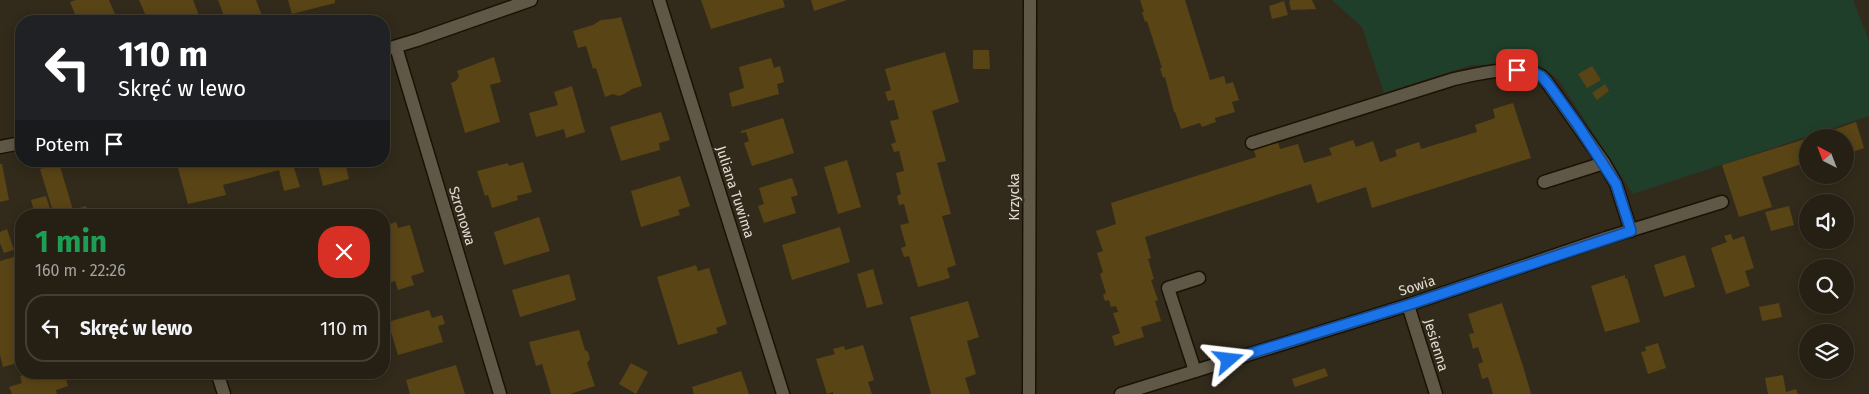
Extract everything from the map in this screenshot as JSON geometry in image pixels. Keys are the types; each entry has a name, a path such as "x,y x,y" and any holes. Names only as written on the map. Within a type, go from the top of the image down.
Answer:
{"street":[{"path":"390,48 531,0"},
{"name":"Juliana Tuwima","path":"659,0 783,394"},
{"name":"Krzycka","path":"1029,394 1030,0"},
{"name":"Szronowa","path":"390,48 500,394"},
{"path":"1252,143 1454,79 1482,73 1528,71 1541,76 1549,85 1604,163 1622,197 1631,231"},
{"path":"0,148 15,144"},
{"path":"1544,182 1604,163"},
{"name":"Sowia","path":"1121,394 1408,305 1722,202"},
{"path":"1195,371 1168,288 1199,278"},
{"name":"Jesienna","path":"1408,305 1436,394"},
{"path":"219,379 224,394"}],"green space":[{"path":"1332,0 1853,0 1869,41 1869,116 1830,129 1799,129 1799,139 1633,194 1558,79 1537,64 1471,65 1384,93 1362,27"}],"building":[{"path":"76,0 109,0 115,15 72,15 75,14 70,2"},
{"path":"139,0 193,0 199,15 145,15"},
{"path":"218,0 256,0 262,15 224,15"},
{"path":"288,0 335,0 335,3 292,14"},
{"path":"701,0 783,0 785,7 711,29"},
{"path":"811,0 847,0 814,11"},
{"path":"1140,0 1185,0 1210,80 1224,76 1226,84 1233,82 1239,100 1232,102 1235,112 1215,118 1216,122 1202,127 1200,123 1181,129 1174,112 1165,77 1163,78 1160,68 1162,68 1147,21 1145,22"},
{"path":"1312,0 1316,9 1291,10 1289,1"},
{"path":"1284,1 1288,15 1272,19 1269,6"},
{"path":"621,17 642,86 619,96 613,94 605,97 596,68 593,69 586,46 578,48 573,31 593,25 601,20"},
{"path":"973,50 989,50 990,69 973,69"},
{"path":"945,52 959,102 932,111 946,161 937,163 951,214 942,216 956,265 947,268 950,278 918,287 909,256 904,257 901,248 906,246 900,225 909,223 904,204 899,205 897,196 901,194 896,173 904,171 899,151 894,152 891,144 896,142 890,121 899,119 894,100 888,101 885,92 891,90 885,69"},
{"path":"494,57 501,82 490,85 500,122 465,133 451,83 456,81 459,76 457,71"},
{"path":"771,58 774,68 780,66 784,82 777,84 779,94 732,107 729,93 744,88 739,67"},
{"path":"1592,66 1601,80 1587,88 1578,74"},
{"path":"1605,84 1609,91 1597,100 1592,93"},
{"path":"572,86 585,132 566,138 564,129 536,137 529,113 558,105 554,92"},
{"path":"1513,103 1531,158 1372,208 1366,187 1317,203 1311,184 1145,237 1151,258 1148,259 1154,279 1151,280 1158,300 1155,301 1161,321 1141,327 1144,337 1115,346 1112,336 1120,333 1113,313 1118,312 1116,306 1111,307 1109,300 1105,301 1103,295 1106,293 1100,274 1103,272 1097,253 1103,251 1096,231 1116,224 1111,203 1256,157 1254,150 1278,142 1280,149 1298,144 1304,163 1332,155 1329,148 1353,140 1356,147 1373,141 1380,162 1397,156 1395,150 1419,142 1421,149 1477,132 1475,125 1495,118 1493,109"},
{"path":"661,112 670,140 659,143 660,150 621,161 610,127"},
{"path":"783,118 794,153 752,166 744,143 749,141 746,132 741,133 741,131"},
{"path":"1856,122 1864,148 1854,152 1854,129 1836,129"},
{"path":"1799,141 1799,165 1762,177 1772,207 1739,217 1722,165"},
{"path":"847,160 861,207 838,214 824,167"},
{"path":"523,162 532,192 517,196 518,200 492,208 488,195 485,196 477,171 508,163 509,166"},
{"path":"0,164 2,164 9,200 0,202"},
{"path":"60,167 73,209 52,209 40,169"},
{"path":"178,167 294,167 300,187 284,191 279,170 223,185 226,195 188,204"},
{"path":"318,167 346,167 349,179 323,186"},
{"path":"680,176 690,206 678,210 680,215 641,227 631,191"},
{"path":"792,178 798,195 791,197 796,213 764,223 758,206 764,204 759,188"},
{"path":"46,196 50,209 33,209 31,200"},
{"path":"86,206 87,209 76,209"},
{"path":"1789,206 1794,225 1771,231 1765,212"},
{"path":"539,217 550,251 504,265 494,232"},
{"path":"396,222 398,228 410,225 424,272 411,276 414,285 398,290 395,281 390,283 390,224"},
{"path":"840,227 850,262 792,280 782,245"},
{"path":"7,229 14,250 4,253 0,243 0,232"},
{"path":"1731,234 1733,240 1744,236 1754,268 1745,271 1750,286 1726,294 1711,248 1727,242 1724,236"},
{"path":"1685,255 1695,287 1664,297 1654,265"},
{"path":"15,257 15,364 3,367 0,355 0,261"},
{"path":"696,265 698,271 709,268 727,324 716,328 718,333 678,345 657,277"},
{"path":"873,269 883,304 867,308 857,274"},
{"path":"569,274 576,300 520,317 512,290"},
{"path":"1625,275 1640,322 1605,332 1591,286"},
{"path":"968,301 979,337 967,341 976,374 965,378 970,394 931,394 910,317"},
{"path":"1502,303 1531,394 1493,394 1488,377 1482,379 1478,364 1483,362 1478,347 1473,349 1469,334 1474,333 1468,314"},
{"path":"1779,303 1782,317 1762,321 1759,307"},
{"path":"429,310 432,318 442,315 445,324 438,326 443,342 398,355 390,329 390,321"},
{"path":"579,330 590,359 587,363 595,386 570,394 551,394 542,364 536,366 529,342"},
{"path":"1658,343 1666,368 1648,374 1641,352 1646,351 1645,347"},
{"path":"863,345 874,380 868,382 872,394 833,394 833,392 827,394 816,359 835,354 833,349 844,346 845,350"},
{"path":"631,363 648,372 636,394 619,384"},
{"path":"456,365 465,394 410,394 406,380"},
{"path":"1325,368 1328,376 1295,387 1292,379"},
{"path":"741,371 749,394 694,394 692,387"},
{"path":"1783,375 1786,392 1796,389 1798,394 1768,394 1765,378"},
{"path":"21,379 66,379 68,386 56,390 57,394 12,394 9,387 22,383"}],"route":[{"path":"1229,360 1408,305 1631,231 1622,197 1616,184 1577,124 1541,76 1528,71 1517,70"}]}
